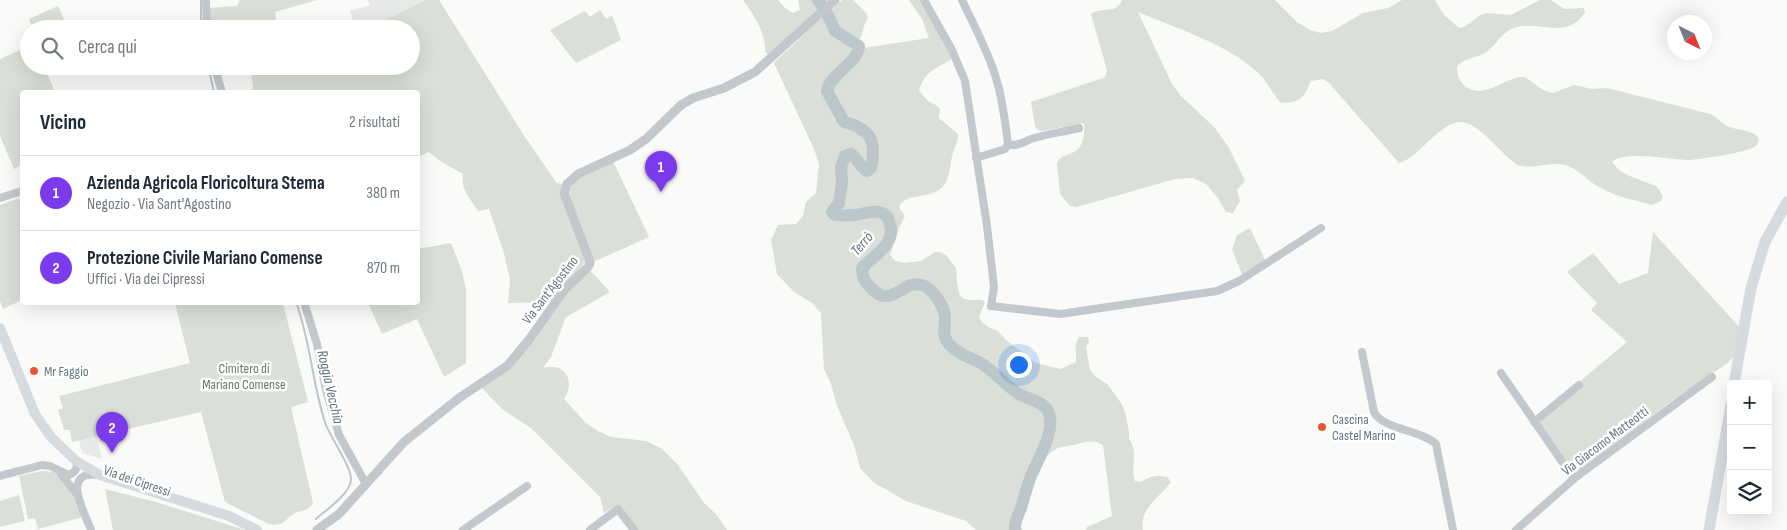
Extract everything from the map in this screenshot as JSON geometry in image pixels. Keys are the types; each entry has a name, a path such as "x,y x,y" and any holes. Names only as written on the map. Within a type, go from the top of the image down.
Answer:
{"main road":[{"path":"1735,380 1751,288 1765,242 1787,202"},
{"name":"Via dei Cipressi","path":"0,328 33,409 46,430 63,450 76,461 100,475 228,516 257,530"},
{"name":"Via dei Cipressi","path":"31,402 57,438 78,457 96,467 115,476 224,510 264,530"},
{"path":"1709,530 1727,425"}],"street":[{"path":"206,0 207,20"},
{"path":"924,0 952,50 965,81 987,226 994,287 991,306 1060,314 1217,291 1240,281 1321,228"},
{"path":"962,0 984,45 996,79 1003,105 1008,144 1005,149 976,158"},
{"name":"Via Sant'Agostino","path":"317,530 339,514 399,447 418,430 459,398 507,366 566,289 588,267 589,259 564,193 567,184 578,174 630,150 646,139 681,105 693,98 724,88 755,72 772,59 832,3"},
{"path":"217,75 221,90"},
{"path":"1008,144 1012,146 1038,137 1079,128"},
{"path":"0,198 20,192"},
{"path":"305,305 339,435 366,484"},
{"path":"1362,352 1374,412 1378,419 1424,435 1436,444 1453,530"},
{"path":"1501,374 1574,479"},
{"name":"Via Giacomo Matteotti","path":"1516,530 1574,479 1712,377"},
{"path":"1534,422 1579,385"},
{"path":"0,476 42,465 70,475 74,473 77,466 76,461"},
{"path":"57,470 68,481 78,496 91,530"},
{"path":"78,496 77,484 81,477 89,474 100,475"},
{"path":"463,530 527,486"},
{"path":"590,530 618,509 634,530"}],"shaded area":[{"path":"368,0 425,0 385,20 353,20 350,11 370,5"},
{"path":"96,436 102,459 82,453 79,440"}],"green space":[{"path":"240,0 317,0 275,12 276,20 210,20 209,8 237,6"},
{"path":"425,0 439,0 523,134 556,182 563,185 585,262 551,302 508,303 510,280 504,253 489,209 478,211 463,185 463,174 440,161 429,152 420,156 420,90 252,90 251,75 420,75 420,20 385,20"},
{"path":"743,0 778,0 793,13 800,10 798,0 830,0 769,56 765,52 764,38 758,24"},
{"path":"842,0 853,0 866,13 868,18 859,40 864,48 929,38 922,19 909,0 926,0 952,59 928,74 921,84 919,91 929,102 940,109 939,118 958,134 948,177 942,187 936,192 908,199 899,207 905,216 890,255 895,261 905,263 921,261 935,252 946,255 956,268 959,293 962,298 985,302 979,317 982,322 998,331 1006,340 1036,363 1060,369 1076,362 1077,341 1079,337 1088,337 1089,342 1086,347 1090,370 1108,385 1125,412 1129,439 1134,454 1133,470 1135,481 1141,482 1151,477 1160,476 1167,477 1171,482 1147,510 1142,523 1143,530 1086,530 1087,527 1112,516 1103,445 1096,442 1085,442 1058,448 1043,461 1037,471 1029,495 1020,527 1023,530 976,530 966,521 906,501 873,482 860,468 854,445 824,369 821,313 812,303 794,292 777,274 771,240 778,225 796,224 803,216 806,202 816,193 819,164 814,149 774,63"},
{"path":"1122,0 1275,0 1297,22 1310,30 1321,33 1332,31 1363,13 1388,8 1402,0 1435,0 1444,15 1459,28 1464,27 1486,13 1511,15 1540,0 1551,0 1564,9 1584,8 1585,12 1571,25 1554,28 1526,26 1512,29 1488,51 1457,66 1458,76 1463,84 1469,89 1482,91 1516,78 1525,77 1543,90 1553,93 1574,85 1592,89 1607,88 1710,114 1731,128 1756,135 1759,138 1758,143 1749,149 1689,160 1637,156 1618,158 1612,162 1627,175 1656,186 1663,197 1661,201 1652,205 1607,191 1575,169 1565,165 1552,164 1528,167 1516,164 1479,130 1463,122 1453,123 1444,128 1416,153 1399,163 1329,83 1323,79 1311,81 1306,92 1297,100 1281,103 1263,78 1237,57 1205,39 1138,12 1172,84 1181,96 1215,128 1229,148 1245,181 1237,190 1240,201 1233,213 1226,212 1218,198 1206,184 1193,178 1175,179 1077,207 1070,206 1060,194 1057,163 1062,157 1080,147 1084,135 1084,123 1042,131 1038,130 1035,126 1031,102 1103,78 1106,75 1107,70 1091,14 1113,9 1120,5"},
{"path":"58,6 64,20 29,20"},
{"path":"600,10 606,19 612,15 621,40 576,63 550,30 585,11 590,17"},
{"path":"20,50 20,75 48,75 54,90 20,90 20,166 14,169 0,136 0,59"},
{"path":"613,161 649,237 593,262 569,193 575,181 580,177 593,169"},
{"path":"19,198 20,301 3,309 0,301 0,205"},
{"path":"1250,228 1266,262 1243,277 1232,249 1237,235"},
{"path":"1653,232 1741,329 1735,355 1729,362 1666,405 1579,471 1572,469 1536,418 1627,342 1591,310 1597,303 1567,272 1593,253 1619,284 1648,273"},
{"path":"451,243 462,271 466,290 466,363 444,377 417,319 382,334 369,305 420,305 420,249"},
{"path":"589,269 610,292 566,317 551,357 543,368 557,368 566,374 569,386 564,399 586,423 611,437 646,441 661,448 678,465 704,503 716,514 727,530 638,530 617,505 604,513 600,497 531,428 502,409 481,387 498,377 568,291"},
{"name":"Cimitero di Mariano Comense","path":"176,305 284,305 308,402 291,407 313,503 311,506 274,525 225,502 201,412 72,442 70,430 64,430 58,410 63,408 59,396 190,363"},
{"path":"42,471 56,472 72,490 83,517 38,529 35,518 28,519 19,476"},
{"path":"105,489 156,502 245,530 113,530"},
{"path":"19,495 25,521 0,527 0,501"}],"waterway":[{"name":"Roggia Vecchia","path":"201,0 201,20"},
{"name":"Terrò","path":"818,0 828,15 835,31 859,46 854,58 833,79 827,91 844,122 860,128 866,133 870,138 873,150 871,168 867,171 851,154 845,156 841,167 842,182 839,203 832,212 835,215 880,212 888,218 891,229 888,243 862,268 866,281 878,294 885,296 915,284 926,287 938,299 943,309 945,318 944,330 948,343 962,355 984,365 1016,392 1042,404 1048,411 1050,418 1048,435 1030,480 1015,530"},
{"name":"Roggia Vecchia","path":"210,75 214,90"},
{"name":"Roggia Vecchia","path":"297,305 305,332 321,410 326,425 348,468 351,480 347,491 316,519"}],"place":[{"name":"Azienda Agricola Floricoltura Stema","path":"661,192"},
{"name":"Mr Faggio","path":"34,371"},
{"name":"Cascina Castel Marino","path":"1322,427"},
{"name":"Protezione Civile Mariano Comense","path":"112,453"}]}
